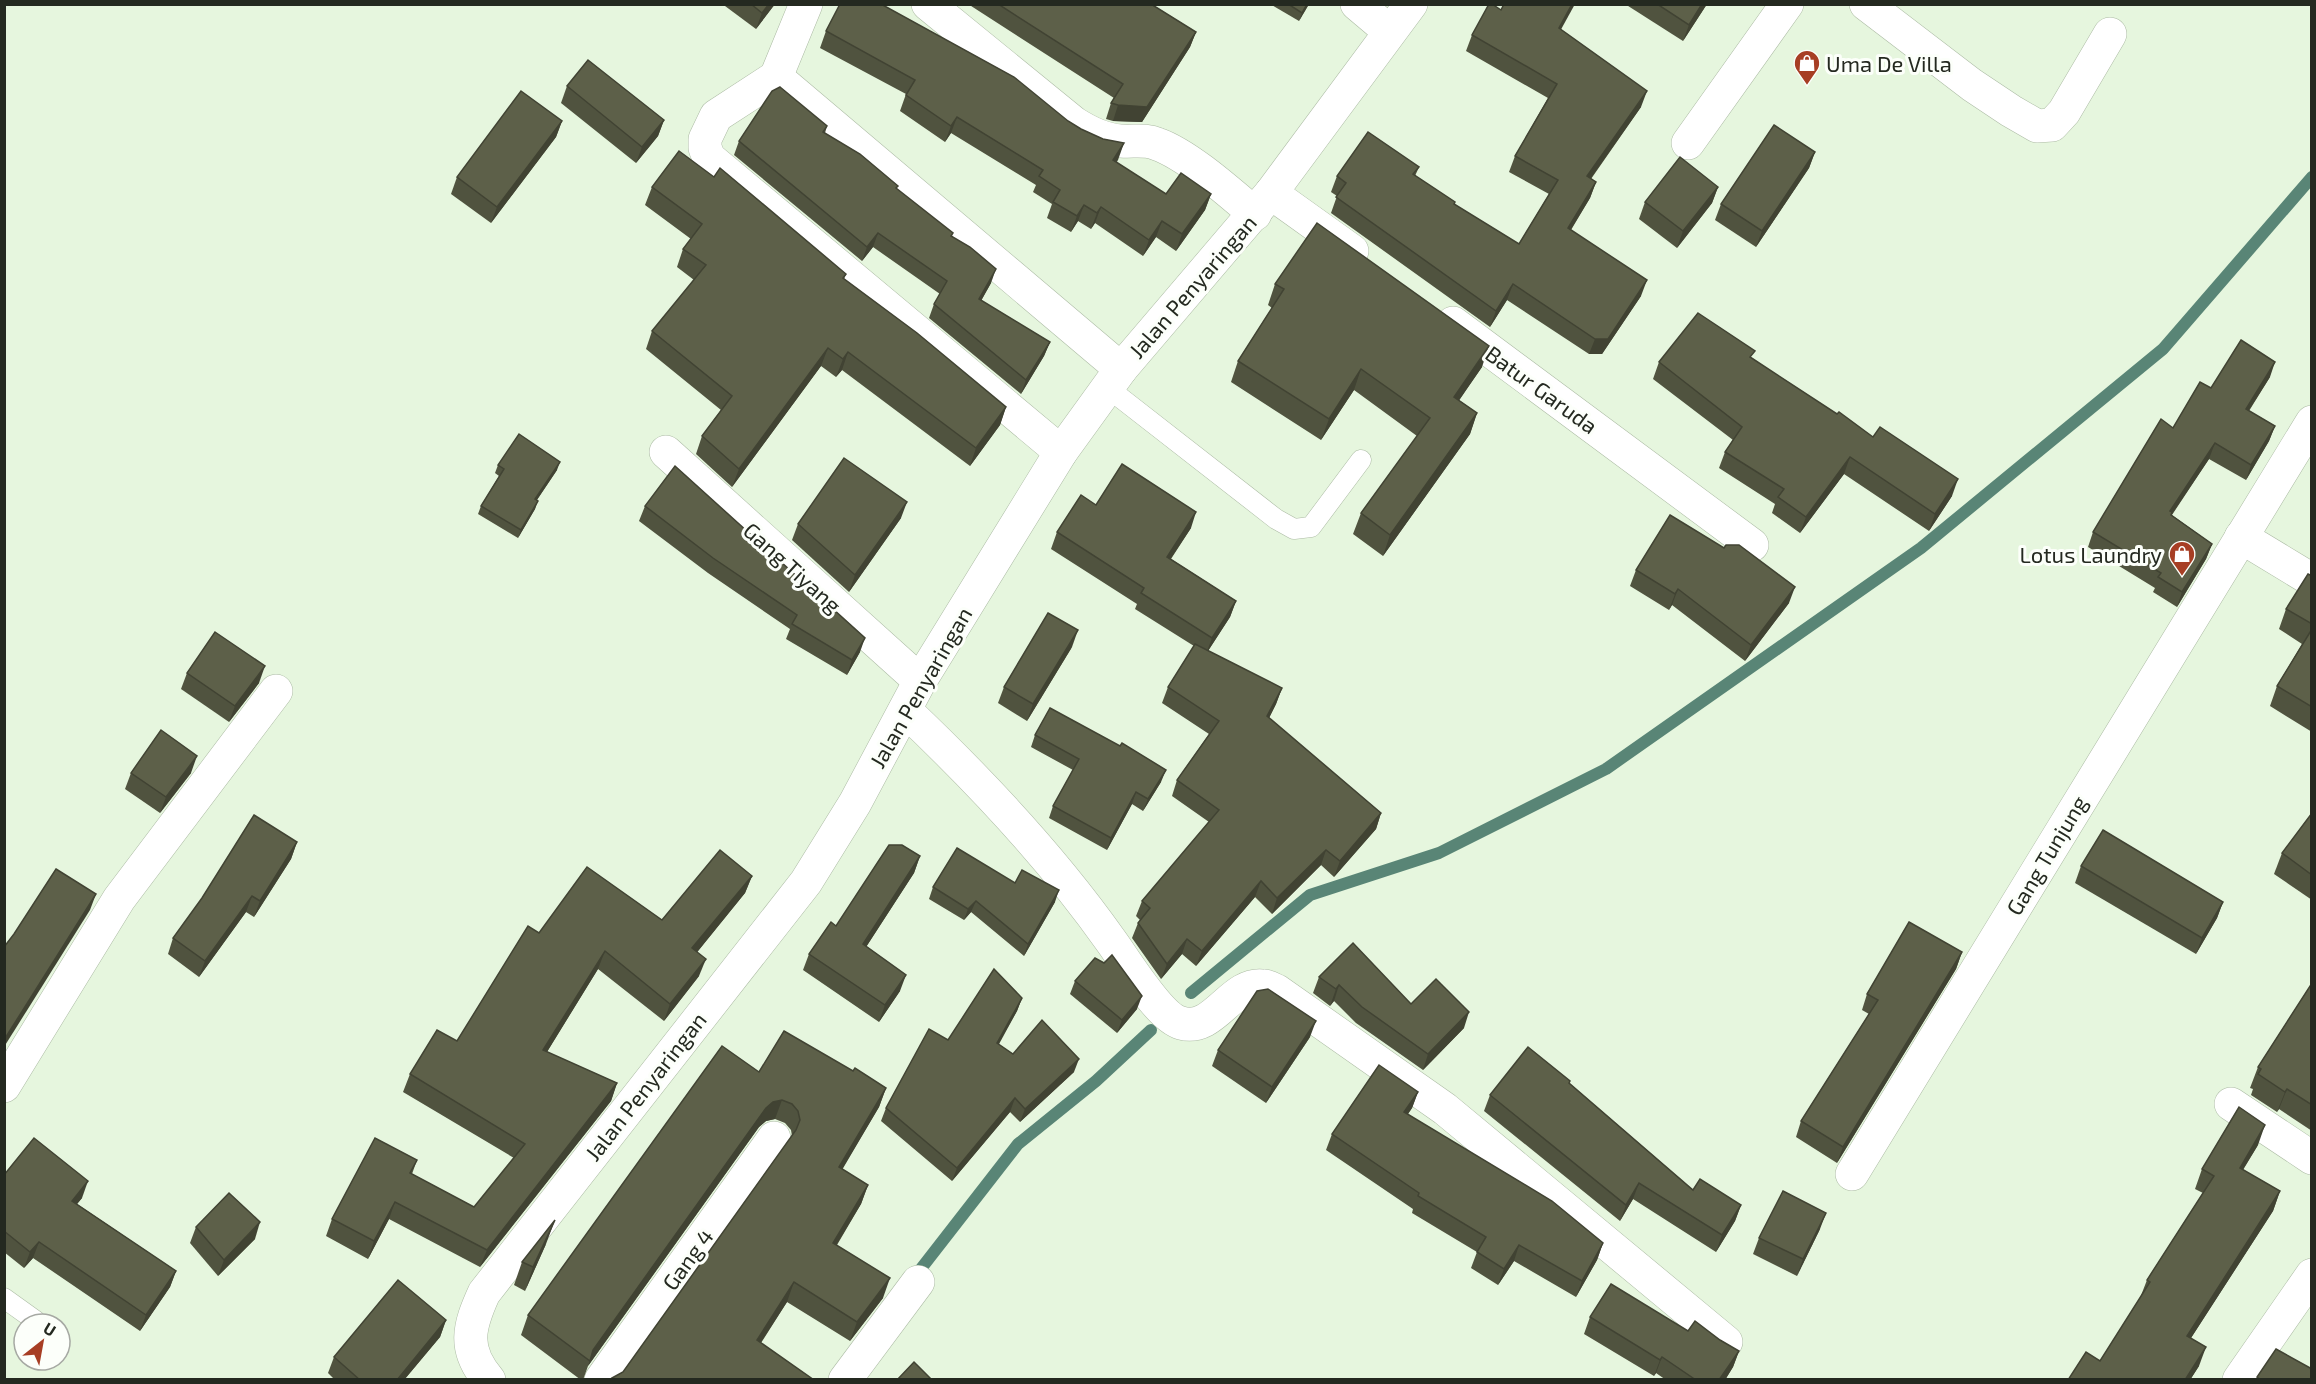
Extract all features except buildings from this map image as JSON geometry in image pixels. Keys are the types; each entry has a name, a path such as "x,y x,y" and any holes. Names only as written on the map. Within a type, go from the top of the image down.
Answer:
{"street":[{"path":"806,4 776,77 716,116 705,140 709,158 1061,452"},
{"path":"928,4 1074,123 1099,137 1119,141 1155,142 1170,149 1220,185 1263,203 1374,267"},
{"path":"1357,4 1389,31"},
{"name":"Jalan Penyaringan","path":"489,1380 478,1368 471,1346 472,1320 484,1293 806,882 855,803 920,681 1061,452 1114,379 1263,203 1411,4"},
{"path":"1688,143 1787,4"},
{"path":"1866,4 1972,85 2037,126 2052,125 2064,112 2109,34"},
{"path":"776,77 1114,379"},
{"name":"Batur Garuda","path":"1431,308 1525,375 1752,545"},
{"name":"Gang Tunjung","path":"1852,1174 2312,422"},
{"name":"Gang Tiyang","path":"666,452 920,681"},
{"path":"2241,537 2312,580"},
{"path":"4,1086 119,899 276,691"},
{"path":"905,710 973,774 1078,894 1158,1007 1178,1023 1192,1025 1204,1021 1248,987 1264,986 1277,991 1445,1109 1726,1342"},
{"path":"2231,1104 2312,1158"},
{"name":"Gang 4","path":"601,1380 774,1138"},
{"path":"2239,1380 2312,1275"},
{"path":"845,1380 918,1281"}],"lane":[{"path":"1114,379 1276,519 1294,530 1311,526 1361,460"},
{"path":"4,1298 23,1312"}],"waterway":[{"path":"1191,993 1310,895 1439,853 1606,769 1921,548 2163,349 2312,177"},
{"path":"913,1279 1018,1144 1096,1081 1151,1030"}],"place":[{"name":"Uma De Villa","path":"1807,86"},
{"name":"Lotus Laundry","path":"2182,577"}]}
